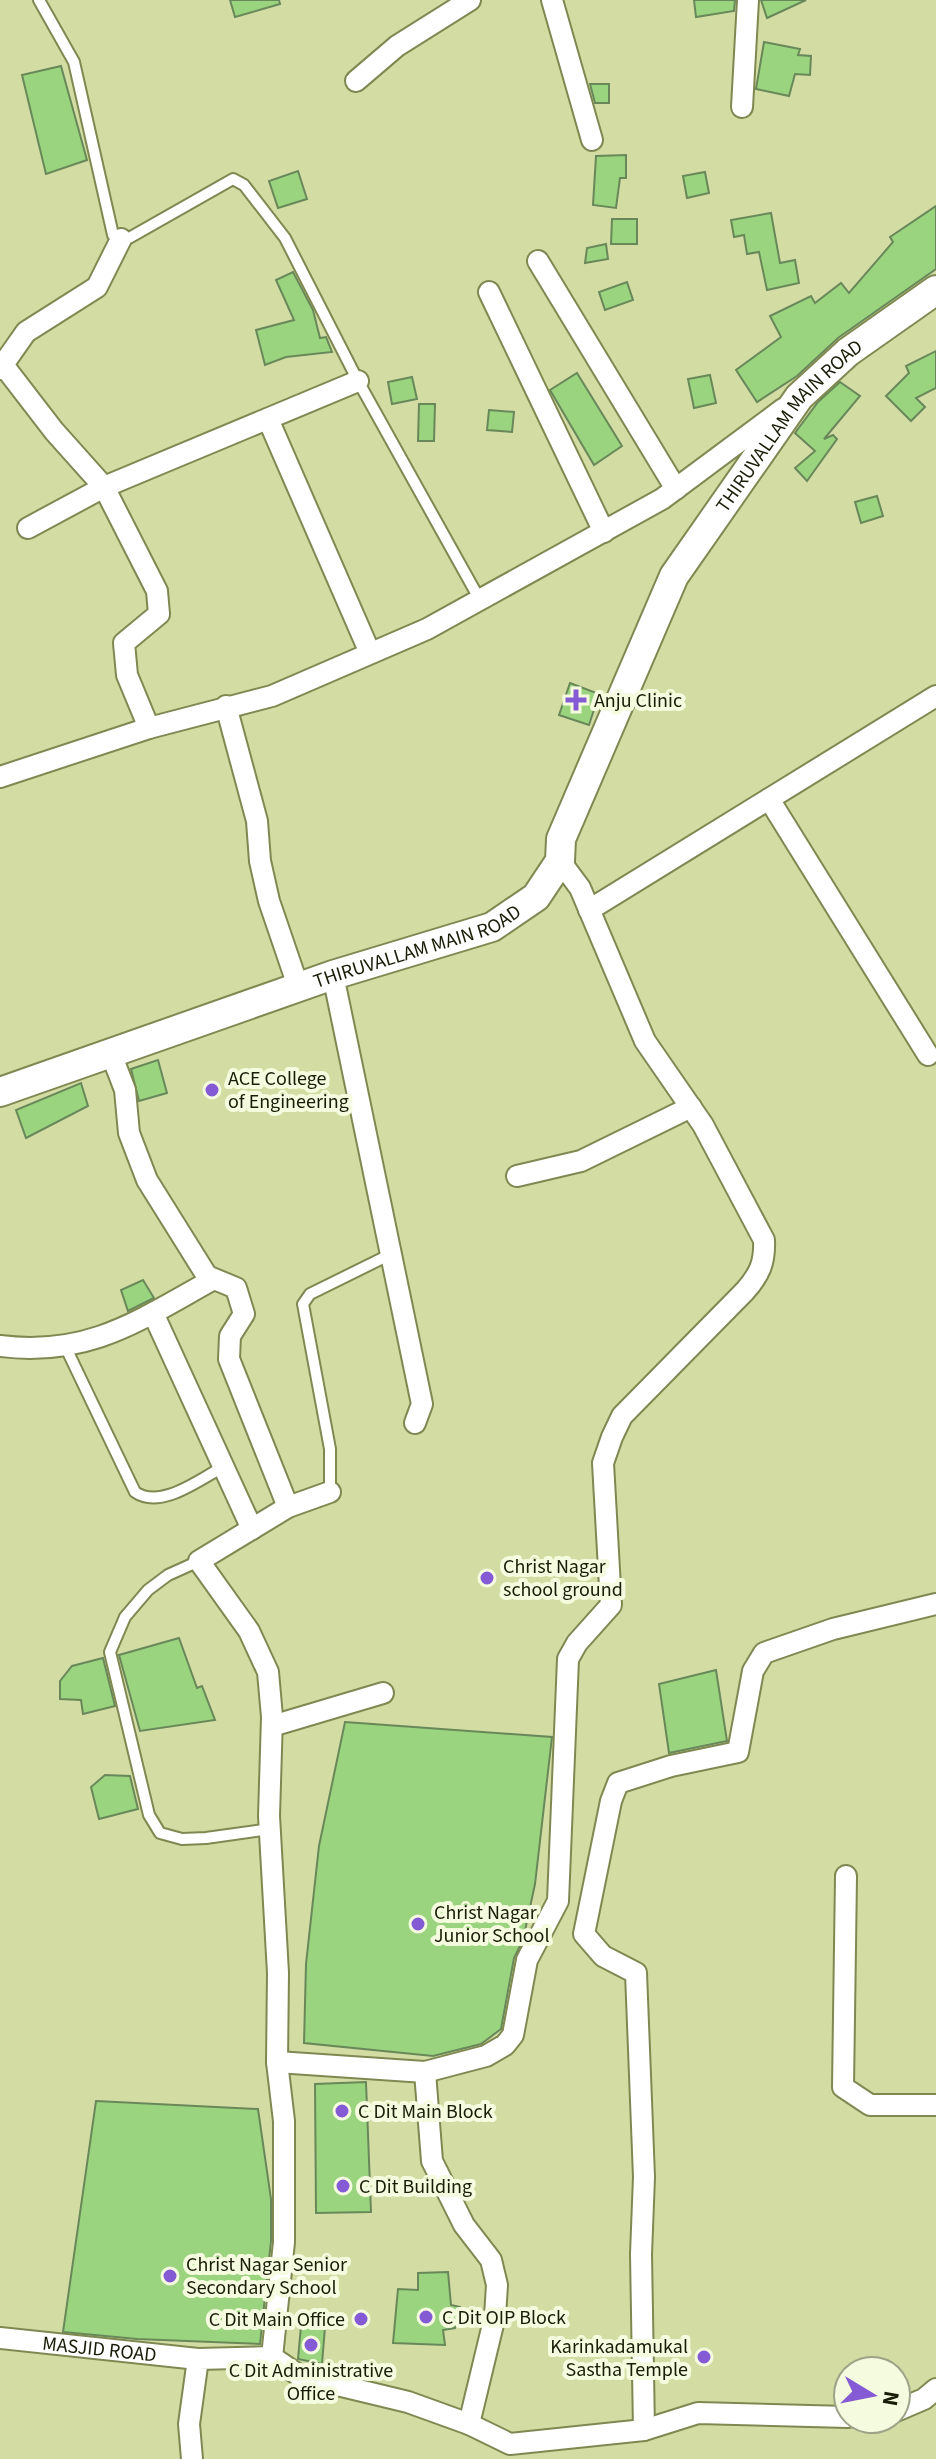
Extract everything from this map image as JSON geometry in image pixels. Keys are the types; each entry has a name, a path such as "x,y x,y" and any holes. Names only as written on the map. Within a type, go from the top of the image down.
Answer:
{"main road":[{"name":"THIRUVALLAM MAIN ROAD","path":"0,1092 298,986 492,927 536,897 560,861 561,839 674,576 799,397 848,352 936,290"}],"street":[{"path":"356,81 397,46 470,0"},
{"path":"552,0 592,140"},
{"path":"742,107 748,0"},
{"path":"121,239 97,287 26,332 2,367 104,487 157,591 159,614 131,634 124,643 127,675 149,728"},
{"path":"538,261 676,489"},
{"path":"489,292 604,532"},
{"path":"28,528 104,487 358,381"},
{"path":"0,777 149,728 272,696 481,602 676,489 799,397"},
{"path":"268,419 370,653"},
{"path":"589,910 936,696"},
{"path":"226,706 257,821 260,861 269,901 298,986"},
{"path":"769,799 928,1055"},
{"path":"277,2062 425,2072 486,2056 505,2045 513,2035 527,1960 558,1901 568,1659 577,1643 611,1605 603,1463 622,1416 745,1291 759,1275 765,1256 764,1240 691,1107 645,1041 580,888 560,861"},
{"path":"333,975 422,1404 415,1423"},
{"path":"110,1051 125,1090 126,1119 137,1158 169,1217 212,1280 232,1285 238,1292 244,1314 230,1336 229,1359 288,1507"},
{"path":"517,1176 581,1161 691,1107"},
{"path":"0,1346 66,1348 153,1313 212,1280"},
{"path":"153,1313 252,1529"},
{"path":"330,1492 288,1507 199,1561 249,1631 268,1672 272,1726 270,1829 276,1900 277,2062 284,2121 284,2242 272,2357 300,2376 408,2402 469,2424 510,2451 644,2430 698,2413 832,2417"},
{"path":"644,2430 641,2254 644,2177 636,1973 603,1956 584,1934 611,1801 618,1783 635,1776 738,1752 753,1671 764,1653 833,1629 936,1604"},
{"path":"272,1726 383,1693"},
{"path":"846,1876 843,2087 870,2105 936,2105"},
{"path":"425,2072 432,2161 464,2225 491,2260 497,2285 495,2316 469,2424"},
{"name":"MASJID ROAD","path":"0,2338 198,2359 272,2357"},
{"path":"192,2459 189,2424 198,2359"},
{"path":"912,2402 936,2389"}],"lane":[{"path":"39,0 74,62 98,158 108,228 121,239 129,238 225,182 238,180 285,238 358,381 481,602"},
{"path":"330,1492 330,1449 303,1304 310,1294 391,1254"},
{"path":"66,1348 135,1492 141,1497 164,1497 223,1467"},
{"path":"199,1561 168,1575 148,1590 125,1617 110,1652 149,1815 160,1833 182,1839 270,1829"}],"building":[{"path":"230,0 279,0 280,4 235,17"},
{"path":"694,0 735,0 734,11 696,17"},
{"path":"761,0 806,0 767,18"},
{"path":"764,42 800,49 798,55 811,56 810,75 795,74 789,96 756,89"},
{"path":"61,66 87,160 46,174 22,75"},
{"path":"590,84 609,84 609,103 595,103"},
{"path":"626,155 626,178 620,178 616,208 593,205 596,156"},
{"path":"298,171 307,199 278,208 269,181"},
{"path":"705,172 709,193 687,198 683,176"},
{"path":"936,206 936,269 838,338 797,376 757,402 736,370 781,337 770,316 811,296 815,303 841,283 849,293 893,242 890,237"},
{"path":"771,213 780,263 795,260 799,283 767,290 759,252 747,254 744,235 734,237 731,220"},
{"path":"612,219 637,219 637,244 611,244"},
{"path":"606,244 608,259 585,263 587,248"},
{"path":"293,272 313,310 320,338 326,337 332,352 286,357 265,365 256,330 294,320 276,280"},
{"path":"627,282 633,300 605,310 599,292"},
{"path":"936,351 936,388 916,398 925,407 911,421 886,396 909,373 906,366"},
{"path":"577,373 622,446 594,465 550,390"},
{"path":"710,375 716,403 694,408 688,379"},
{"path":"412,377 417,399 392,404 388,382"},
{"path":"840,382 860,396 824,439 833,435 837,439 807,481 795,468 815,451 795,433 818,402"},
{"path":"419,404 435,404 434,441 418,441"},
{"path":"489,410 514,412 512,432 487,430"},
{"path":"877,496 883,516 861,523 855,502"},
{"path":"570,683 599,694 589,725 559,715"},
{"path":"158,1060 167,1093 139,1101 131,1069"},
{"path":"81,1083 88,1106 26,1138 16,1110"},
{"path":"143,1280 154,1298 128,1311 121,1290"},
{"path":"179,1638 197,1688 202,1686 215,1720 140,1731 119,1655"},
{"path":"103,1658 115,1706 83,1714 81,1700 60,1699 60,1681 72,1666"},
{"path":"716,1670 727,1741 669,1753 659,1684"},
{"name":"Christ Nagar Junior School","path":"345,1722 552,1737 535,1884 523,1940 514,1958 501,2029 481,2044 433,2056 304,2043 306,1964 319,1846"},
{"path":"105,1775 130,1776 138,1809 99,1819 91,1787"},
{"path":"366,2082 371,2212 316,2213 315,2084"},
{"name":"Christ Nagar Senior Secondary School","path":"96,2101 258,2109 271,2199 271,2241 260,2344 137,2339 63,2332"},
{"name":"C Dit OIP Block","path":"448,2272 451,2305 460,2307 455,2328 443,2330 445,2345 393,2343 398,2289 418,2290 418,2273"},
{"name":"C Dit Administrative Office","path":"301,2326 325,2327 322,2364 298,2359"}],"place":[{"name":"Anju Clinic","path":"576,700"},
{"name":"ACE College of Engineering","path":"212,1090"},
{"name":"Christ Nagar school ground","path":"487,1578"},
{"name":"Christ Nagar Junior School","path":"418,1924"},
{"name":"C Dit Main Block","path":"342,2111"},
{"name":"C Dit Building","path":"343,2186"},
{"name":"Christ Nagar Senior Secondary School","path":"170,2276"},
{"name":"C Dit OIP Block","path":"426,2317"},
{"name":"C Dit Main Office","path":"361,2319"},
{"name":"C Dit Administrative Office","path":"311,2345"},
{"name":"Karinkadamukal Sastha Temple","path":"704,2357"}]}
